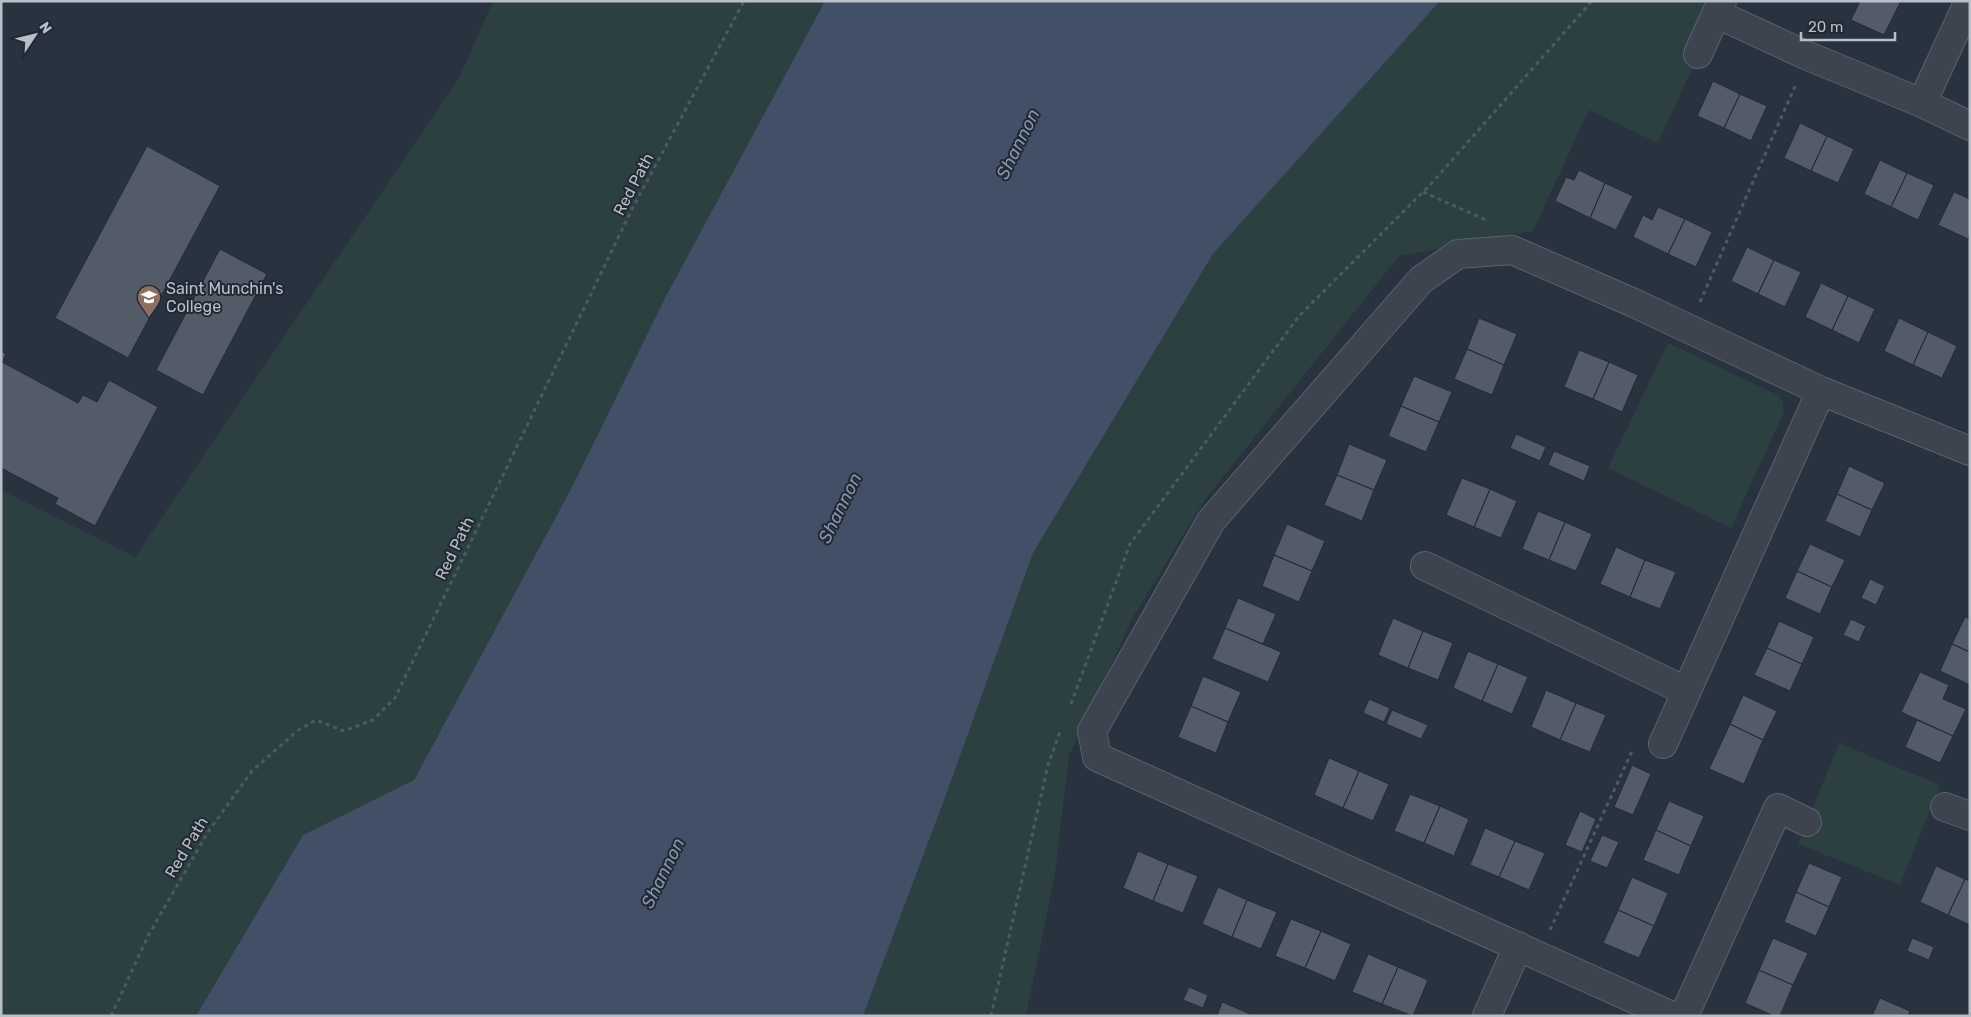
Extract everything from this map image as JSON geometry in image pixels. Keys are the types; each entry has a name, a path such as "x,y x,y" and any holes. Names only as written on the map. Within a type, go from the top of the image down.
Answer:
{"street":[{"path":"1922,103 1969,1"},
{"path":"1698,54 1720,8 1808,56 1922,103 1970,126"},
{"path":"1672,1016 1097,756 1092,731 1211,521 1421,280 1458,254 1512,250 1634,302 1821,391 1970,451"},
{"path":"1662,744 1821,391"},
{"path":"1425,566 1686,690"},
{"path":"1684,1016 1778,808 1807,822"},
{"path":"1487,1016 1528,951"}],"path":[{"name":"Red Path","path":"111,1016 148,936 208,832 252,770 297,731 316,720 344,730 373,720 396,698 632,209 744,1"},
{"path":"1689,329 1808,56"},
{"path":"1528,951 1632,751 1662,744"}],"shaded area":[{"path":"493,1 825,1 665,298 572,487 414,780 303,835 196,1016 1,1016 1,490 135,557 459,78"},
{"path":"1440,1 1723,1 1658,143 1589,110 1533,231 1399,256 1204,501 1132,619 1069,756 1055,874 1026,1016 863,1016 946,795 1033,553 1213,254"},
{"path":"1668,343 1778,395 1783,402 1784,412 1731,528 1608,468"},
{"path":"1839,743 1940,785 1900,885 1798,844"}],"water":[{"name":"Shannon","path":"825,1 1440,1 1213,254 1033,553 946,795 863,1016 196,1016 303,835 414,780 572,487 665,298"}],"building":[{"path":"1860,1 1901,1 1884,35 1851,20"},
{"path":"1713,81 1740,94 1724,128 1697,116"},
{"path":"1740,94 1767,106 1751,141 1724,128"},
{"path":"1800,123 1827,136 1811,171 1784,158"},
{"path":"1827,136 1854,149 1838,183 1811,171"},
{"path":"147,146 220,186 128,358 55,318"},
{"path":"1880,160 1907,173 1891,207 1864,194"},
{"path":"1579,170 1605,183 1590,218 1555,201 1566,177 1574,180"},
{"path":"1907,173 1934,185 1918,220 1891,207"},
{"path":"1605,183 1633,196 1616,230 1590,218"},
{"path":"1954,192 1970,199 1970,234 1968,239 1938,225"},
{"path":"1658,207 1685,219 1668,254 1633,237 1643,215 1652,220"},
{"path":"1685,219 1712,232 1696,267 1668,254"},
{"path":"1747,247 1774,260 1758,294 1731,281"},
{"path":"220,249 267,274 203,395 156,370"},
{"path":"1774,260 1801,272 1785,307 1758,294"},
{"path":"1821,283 1848,296 1832,330 1805,317"},
{"path":"1848,296 1875,309 1859,343 1832,330"},
{"path":"1479,318 1517,334 1504,365 1467,349"},
{"path":"1899,318 1928,332 1913,365 1884,351"},
{"path":"1928,332 1957,346 1942,378 1913,365"},
{"path":"1467,349 1504,365 1492,395 1454,379"},
{"path":"1579,350 1609,362 1593,399 1564,387"},
{"path":"1,351 6,354 2,362 78,403 83,395 97,402 109,380 158,407 95,526 55,504 58,498 1,468"},
{"path":"1609,362 1638,375 1622,412 1593,399"},
{"path":"1414,376 1452,392 1439,422 1401,406"},
{"path":"1401,406 1439,422 1426,452 1388,436"},
{"path":"1516,434 1546,447 1540,461 1510,448"},
{"path":"1349,444 1387,460 1374,490 1337,475"},
{"path":"1554,451 1590,466 1584,481 1548,465"},
{"path":"1849,466 1885,483 1872,510 1837,494"},
{"path":"1337,475 1374,490 1362,521 1324,505"},
{"path":"1462,478 1490,489 1474,527 1446,515"},
{"path":"1490,489 1517,501 1501,538 1474,527"},
{"path":"1837,494 1872,510 1860,537 1825,521"},
{"path":"1538,511 1565,522 1549,560 1522,549"},
{"path":"1565,522 1592,534 1576,571 1549,560"},
{"path":"1287,524 1325,541 1312,571 1274,555"},
{"path":"1810,544 1845,560 1832,587 1797,571"},
{"path":"1616,547 1645,560 1630,597 1600,584"},
{"path":"1274,555 1312,571 1299,602 1262,586"},
{"path":"1645,560 1676,572 1660,609 1630,597"},
{"path":"1797,571 1832,587 1820,614 1785,598"},
{"path":"1870,579 1885,586 1876,605 1861,598"},
{"path":"1238,598 1276,614 1263,644 1225,628"},
{"path":"1965,617 1970,619 1970,652 1952,644"},
{"path":"1393,618 1423,631 1408,668 1378,655"},
{"path":"1851,619 1866,626 1859,642 1843,635"},
{"path":"1779,621 1814,637 1802,664 1767,648"},
{"path":"1225,628 1281,652 1268,682 1212,659"},
{"path":"1423,631 1453,643 1438,680 1408,668"},
{"path":"1952,644 1970,652 1970,685 1940,671"},
{"path":"1767,648 1802,664 1790,691 1754,675"},
{"path":"1468,651 1498,664 1482,701 1453,688"},
{"path":"1498,664 1528,677 1512,714 1482,701"},
{"path":"1920,672 1949,685 1943,699 1966,709 1953,736 1901,712"},
{"path":"1203,676 1241,692 1228,722 1191,706"},
{"path":"1546,690 1576,703 1560,740 1531,727"},
{"path":"1743,695 1777,711 1763,740 1730,724"},
{"path":"1369,699 1390,708 1384,722 1363,713"},
{"path":"1576,703 1606,715 1590,752 1560,740"},
{"path":"1191,706 1228,722 1216,753 1178,737"},
{"path":"1392,710 1428,725 1421,739 1386,724"},
{"path":"1917,720 1953,736 1940,763 1905,747"},
{"path":"1730,724 1763,740 1744,784 1709,769"},
{"path":"1329,758 1359,771 1343,808 1314,795"},
{"path":"1632,765 1651,774 1633,815 1614,807"},
{"path":"1359,771 1389,784 1373,821 1343,808"},
{"path":"1410,794 1440,806 1424,843 1394,831"},
{"path":"1669,801 1704,816 1691,846 1656,830"},
{"path":"1440,806 1469,819 1454,856 1424,843"},
{"path":"1580,811 1596,819 1582,852 1565,845"},
{"path":"1485,828 1515,841 1499,877 1470,865"},
{"path":"1656,830 1691,846 1679,875 1643,860"},
{"path":"1602,835 1619,842 1607,868 1590,861"},
{"path":"1515,841 1545,853 1529,890 1499,877"},
{"path":"1138,851 1168,864 1153,901 1123,888"},
{"path":"1809,863 1842,877 1829,907 1796,892"},
{"path":"1168,864 1198,876 1183,913 1153,901"},
{"path":"1936,866 1965,879 1948,915 1920,902"},
{"path":"1632,877 1668,893 1654,926 1618,910"},
{"path":"1965,879 1970,881 1970,925 1948,915"},
{"path":"1218,887 1247,900 1232,937 1202,924"},
{"path":"1796,892 1829,907 1816,936 1784,922"},
{"path":"1247,900 1277,912 1261,949 1232,937"},
{"path":"1618,910 1654,926 1639,958 1603,943"},
{"path":"1291,919 1321,931 1305,968 1275,956"},
{"path":"1321,931 1351,944 1335,981 1305,968"},
{"path":"1773,938 1808,953 1793,985 1759,970"},
{"path":"1912,938 1934,947 1929,960 1907,951"},
{"path":"1368,954 1398,967 1382,1004 1352,992"},
{"path":"1398,967 1428,980 1413,1016 1382,1004"},
{"path":"1759,970 1793,985 1780,1016 1774,1016 1745,1003"},
{"path":"1189,987 1208,995 1203,1008 1183,1000"},
{"path":"1880,998 1910,1011 1908,1016 1872,1016"},
{"path":"1222,1002 1253,1015 1217,1016"}],"place":[{"name":"Saint Munchin's College","path":"149,318"}]}
